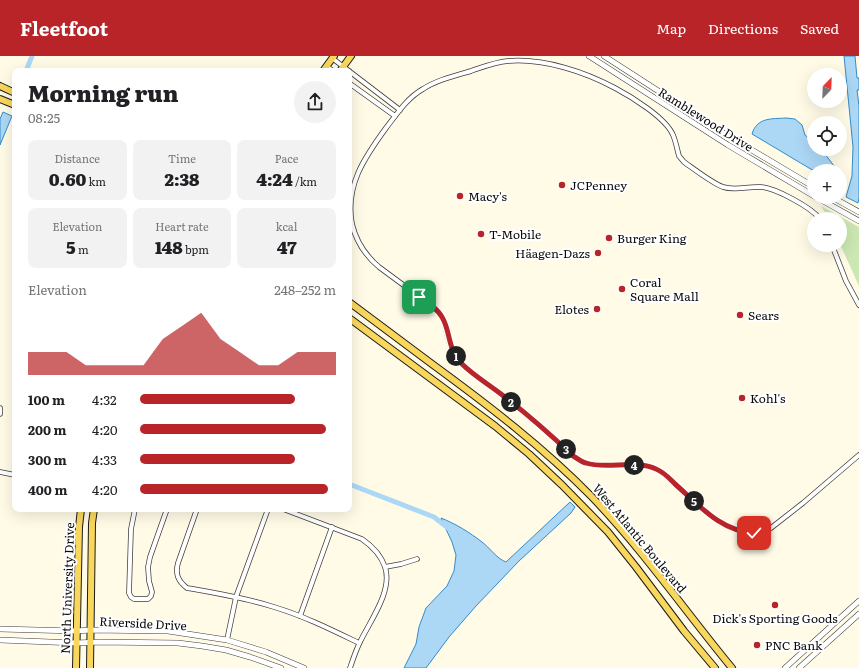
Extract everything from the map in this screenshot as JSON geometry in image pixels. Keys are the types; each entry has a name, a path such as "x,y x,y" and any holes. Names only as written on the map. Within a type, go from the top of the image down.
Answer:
{"main road":[{"path":"342,68 351,56"},
{"path":"326,68 333,57"},
{"path":"0,86 12,92"},
{"path":"0,99 12,105"},
{"name":"West Atlantic Boulevard","path":"352,304 502,416 580,485 609,515 651,564 732,668"},
{"name":"West Atlantic Boulevard","path":"352,320 509,437 571,494 608,532 684,631 715,668"},
{"name":"North University Drive","path":"76,668 79,527 81,512"},
{"name":"North University Drive","path":"90,668 92,531 94,512"}],"street":[{"name":"Ramblewood Drive","path":"590,56 728,145 807,191"},
{"name":"Ramblewood Drive","path":"604,56 725,134 807,183"},
{"path":"333,57 340,68"},
{"path":"352,194 359,171 367,156 395,116 413,96 422,89 439,81 491,64 515,60 554,65 602,81 640,103 666,124 673,135 679,156 684,162 718,185 725,188 763,187 772,189 812,212"},
{"path":"352,73 400,110"},
{"path":"352,85 395,116"},
{"name":"Ramblewood Drive","path":"828,204 857,220"},
{"path":"845,204 858,212"},
{"path":"352,222 353,229 362,249 374,263 439,312 444,322 450,345 461,363 529,416 579,460 595,465 643,465 658,469 716,520 739,531 754,533 771,528 859,455"},
{"path":"835,252 846,281 859,306"},
{"path":"0,408 0,414"},
{"path":"0,472 12,474"},
{"path":"134,512 131,529 129,592 131,597 134,599 148,599 151,596 152,592 149,581 148,567 166,512"},
{"path":"196,512 176,570 178,578 186,588 236,597 276,607 360,643"},
{"path":"227,640 236,597 267,512"},
{"path":"291,512 362,539 379,555 385,567 387,578 382,600 360,643 350,668"},
{"path":"300,616 332,527"},
{"path":"385,567 416,559"},
{"path":"785,668 859,601"},
{"path":"800,668 859,614"},
{"name":"Riverside Drive","path":"0,629 168,631 227,640 266,652 304,668"},
{"name":"Riverside Drive","path":"0,640 76,644 178,643 226,650 281,668"}],"green space":[{"path":"821,206 832,212 825,212"},
{"path":"847,220 859,227 859,286 844,252 847,252"}],"water":[{"path":"844,56 855,56 857,78 859,78 859,90 857,90 859,106 858,203 847,198 852,176 853,147 847,86 847,68 845,68"},
{"path":"3,112 12,116 0,145 0,119"},
{"path":"770,119 795,119 802,125 807,137 807,156 826,156 833,164 807,164 807,167 752,134 757,124"},
{"path":"570,502 575,507 571,513 519,561 476,606 449,637 426,668 404,668 416,644 419,627 426,608 447,586 454,571 456,555 441,518 472,535 485,544 499,558 506,562"}],"waterway":[{"path":"27,68 32,56"},
{"path":"352,485 434,517 448,528"}],"place":[{"name":"JCPenney","path":"562,185"},
{"name":"Macy's","path":"460,196"},
{"name":"T-Mobile","path":"481,234"},
{"name":"Burger King","path":"609,238"},
{"name":"Häagen-Dazs","path":"598,253"},
{"name":"Coral Square Mall","path":"622,289"},
{"name":"Elotes","path":"597,309"},
{"name":"Sears","path":"740,315"},
{"name":"Kohl's","path":"742,398"},
{"name":"Dick's Sporting Goods","path":"775,605"},
{"name":"PNC Bank","path":"757,645"}],"route":[{"path":"419,297 442,316 450,345 461,363 524,412 573,456 586,463 595,465 643,465 658,469 716,520 739,531 754,533"}]}
